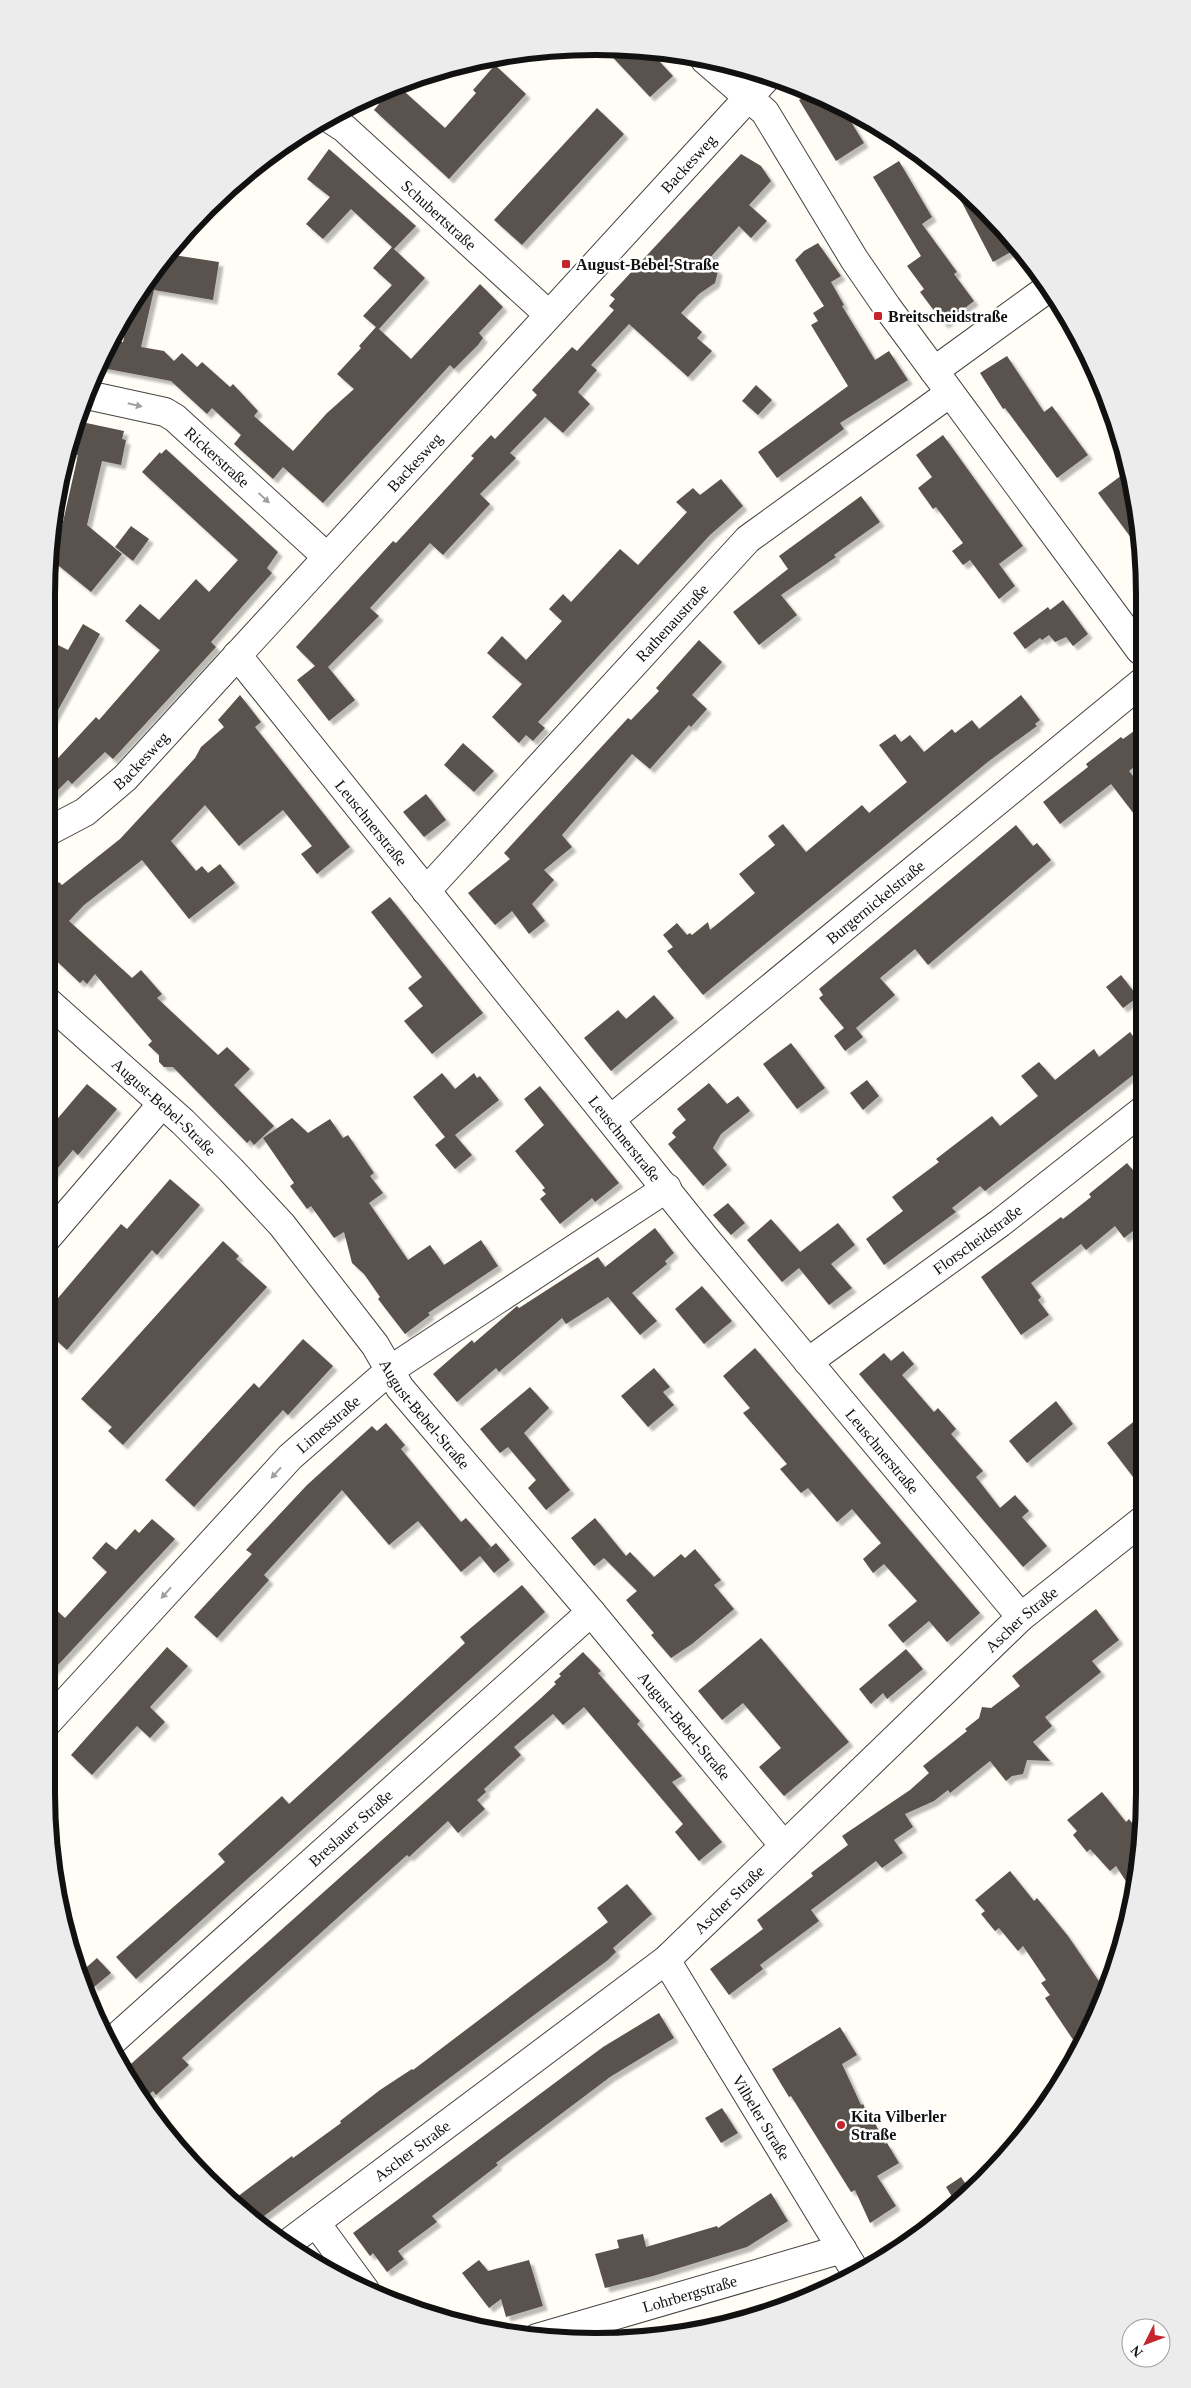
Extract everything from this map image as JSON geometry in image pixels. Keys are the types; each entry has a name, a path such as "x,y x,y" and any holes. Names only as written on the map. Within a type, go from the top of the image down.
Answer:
{"street":[{"path":"716,68 765,112 854,259 950,393 1136,645"},
{"name":"Backesweg","path":"55,828 85,812 105,796 237,655 762,82"},
{"name":"Schubertstraße","path":"335,122 344,128 548,314"},
{"path":"934,370 1043,292"},
{"name":"Rathenaustraße","path":"426,890 748,539 950,393"},
{"name":"Rickerstraße","path":"93,396 166,412 175,418 326,557"},
{"name":"Leuschnerstraße","path":"237,655 667,1188 705,1238 1021,1617"},
{"name":"Burgernickelstraße","path":"611,1119 1136,686"},
{"name":"August-Bebel-Straße","path":"55,1008 162,1104 231,1170 282,1224 375,1345 400,1388 591,1612 784,1846"},
{"path":"55,1229 162,1104"},
{"name":"Florscheidstraße","path":"808,1362 1000,1223 1136,1116"},
{"name":"Limesstraße","path":"55,1714 290,1457 390,1370 667,1188"},
{"name":"Ascher Straße","path":"292,2240 666,1960 1021,1617 1136,1526"},
{"name":"Breslauer Straße","path":"115,2039 591,1612"},
{"name":"Vilbeler Straße","path":"666,1960 853,2268"},
{"path":"316,2223 355,2277"},
{"name":"Lohrbergstraße","path":"558,2332 842,2249"}],"building":[{"path":"611,55 657,59 673,76 650,97"},
{"path":"495,65 526,94 449,179 374,110 379,104 376,102 403,91 445,128 476,93 473,90"},
{"path":"804,97 849,118 864,143 836,161 799,100"},
{"path":"597,108 624,134 522,245 494,220"},
{"path":"329,149 416,226 394,249 425,278 379,329 411,359 480,284 503,307 479,333 483,338 478,345 454,369 450,365 323,503 283,467 273,479 234,444 241,435 212,408 207,414 171,381 105,369 119,341 123,342 127,325 146,295 176,255 219,262 213,300 154,290 141,347 164,351 174,361 182,353 197,367 202,362 230,387 233,384 258,411 254,416 293,451 327,413 354,389 337,374 361,348 359,346 376,327 363,316 392,285 373,268 392,247 351,209 323,239 306,224 330,197 307,179"},
{"path":"741,154 761,166 771,181 749,205 767,221 751,238 739,226 707,261 718,271 715,283 699,294 681,313 702,332 697,338 712,351 688,377 629,324 591,365 597,370 578,392 590,404 563,433 545,417 510,453 516,458 480,494 490,504 443,555 430,543 370,608 379,616 328,667 355,700 329,721 297,680 315,666 296,647 393,541 396,543 474,458 471,456 491,435 495,439 537,395 532,390 572,347 577,351 614,310 609,306 615,299 610,295"},
{"path":"899,161 932,217 922,224 957,272 954,274 974,301 944,324 920,292 924,289 907,266 921,256 873,177"},
{"path":"958,194 978,213 1012,251 993,262"},
{"path":"818,243 841,276 831,282 844,305 842,306 875,360 889,351 908,380 840,423 844,429 777,478 758,452 848,386 811,325 818,321 813,313 824,306 795,260 804,251"},
{"path":"1007,356 1044,412 1052,406 1088,455 1057,478 1005,408 1003,409 980,373"},
{"path":"756,385 772,400 758,415 742,401"},
{"path":"84,422 124,431 122,439 126,440 121,465 102,461 87,525 122,554 91,592 56,563 59,531 61,531 78,455 74,454"},
{"path":"943,435 1023,546 999,564 1015,586 999,599 970,560 963,565 952,551 963,543 936,507 933,509 918,488 932,477 916,455"},
{"path":"166,449 278,552 267,568 272,573 211,642 216,647 113,759 105,752 72,784 68,780 55,793 55,761 96,717 99,720 160,650 125,621 140,604 159,620 196,579 209,592 238,560 142,472 160,452 161,454"},
{"path":"1122,475 1133,540 1098,493"},
{"path":"721,479 743,506 710,535 538,722 545,728 533,741 526,735 519,743 492,717 522,684 487,653 502,636 526,660 562,621 549,609 563,594 571,602 620,549 638,565 687,512 676,502 693,488 700,495"},
{"path":"861,496 880,522 834,555 836,557 781,595 797,615 759,645 733,612 788,569 779,556"},
{"path":"131,526 149,539 133,561 115,547"},
{"path":"1063,600 1088,634 1073,646 1066,637 1055,642 1049,635 1042,640 1040,638 1025,649 1013,633 1048,607 1050,610"},
{"path":"83,624 100,634 55,716 55,650 58,645 68,650"},
{"path":"699,640 722,662 692,695 707,709 691,727 689,725 650,769 632,754 562,835 572,847 544,870 554,880 532,904 545,921 529,934 512,911 495,925 468,893 510,859 504,853 628,718 631,720 659,691 656,688"},
{"path":"240,695 261,722 255,727 350,847 317,874 301,854 312,846 283,810 239,846 205,805 171,841 196,871 202,866 208,873 220,864 235,883 189,919 142,860 84,905 69,921 132,978 141,970 162,994 157,998 218,1055 227,1047 250,1069 234,1085 274,1126 254,1145 250,1140 247,1143 173,1067 164,1067 159,1062 159,1055 148,1045 152,1041 95,974 87,984 83,980 80,983 55,960 55,885 59,882 62,885 120,839 195,758 201,747 224,727 218,720"},
{"path":"1021,695 1040,720 1035,724 1037,726 989,761 703,995 667,951 673,947 663,935 677,923 687,935 690,933 692,935 708,922 710,930 755,893 739,874 775,845 768,836 783,824 806,852 862,805 869,813 907,782 879,745 895,734 901,742 910,735 924,752 952,729 955,733 972,720 979,729"},
{"path":"1136,730 1136,766 1129,771 1136,780 1136,816 1111,784 1060,824 1043,802 1088,767 1086,764 1121,737 1123,739"},
{"path":"463,743 494,771 474,792 444,765"},
{"path":"426,794 446,820 424,837 403,812"},
{"path":"1016,825 1033,846 1037,843 1051,860 928,965 915,949 880,978 895,995 856,1028 863,1037 845,1051 834,1036 844,1028 819,998 823,995 819,989"},
{"path":"390,897 483,1013 432,1054 404,1021 423,1006 408,988 422,977 371,912"},
{"path":"1121,975 1136,994 1136,998 1123,1008 1106,987"},
{"path":"654,995 674,1018 611,1071 584,1038 618,1010 626,1019"},
{"path":"1130,1032 1136,1040 1136,1073 985,1191 980,1186 952,1208 956,1212 884,1265 866,1239 903,1211 892,1197 939,1162 936,1159 992,1116 1000,1126 1038,1096 1021,1076 1039,1062 1055,1080 1094,1049 1099,1057"},
{"path":"791,1043 825,1088 797,1109 763,1064"},
{"path":"442,1073 455,1089 474,1073 477,1078 480,1076 499,1100 455,1135 472,1155 455,1169 435,1145 445,1137 413,1097"},
{"path":"867,1080 879,1096 863,1110 850,1093"},
{"path":"709,1083 727,1104 738,1096 750,1111 721,1134 713,1148 727,1165 703,1186 668,1144 676,1137 672,1133 675,1129 686,1120 677,1109"},
{"path":"87,1084 117,1109 78,1155 73,1150 55,1171 55,1122"},
{"path":"540,1086 619,1183 595,1202 592,1198 560,1224 540,1199 546,1194 542,1190 545,1188 515,1151 544,1125 524,1099"},
{"path":"292,1118 308,1133 330,1119 343,1138 348,1135 374,1173 370,1176 383,1193 369,1203 408,1260 430,1245 444,1265 481,1240 498,1266 428,1313 430,1315 405,1334 378,1299 380,1297 364,1274 352,1263 344,1232 334,1238 311,1206 307,1209 290,1186 294,1183 263,1138"},
{"path":"1127,1163 1136,1174 1136,1229 1124,1238 1115,1226 1086,1250 1081,1244 1031,1283 1041,1297 1038,1300 1049,1315 1021,1335 981,1277 1061,1217 1063,1219 1091,1197 1089,1194"},
{"path":"170,1179 200,1205 157,1255 152,1250 67,1350 55,1339 55,1302 121,1224 127,1229"},
{"path":"728,1203 745,1223 731,1235 713,1215"},
{"path":"771,1219 800,1252 838,1223 855,1245 831,1264 852,1288 829,1305 799,1268 782,1282 747,1240"},
{"path":"655,1228 674,1253 665,1261 667,1264 632,1293 657,1321 640,1335 608,1297 566,1324 562,1318 499,1372 496,1368 457,1402 433,1374 472,1340 474,1343 517,1306 519,1308 598,1257 605,1267"},
{"path":"223,1241 239,1256 236,1259 267,1287 123,1445 108,1431 112,1427 81,1399"},
{"path":"702,1286 732,1321 704,1344 675,1309"},
{"path":"303,1339 333,1366 288,1415 283,1410 194,1507 165,1480 254,1383 259,1388"},
{"path":"755,1348 980,1613 947,1642 929,1621 903,1643 888,1625 917,1601 884,1564 873,1573 863,1559 881,1543 852,1509 837,1522 808,1488 801,1493 780,1469 787,1464 743,1413 750,1408 723,1376"},
{"path":"903,1351 914,1364 902,1375 934,1412 938,1408 956,1429 951,1434 983,1471 976,1477 1000,1508 1015,1495 1029,1511 1022,1517 1047,1546 1023,1567 859,1374 884,1353 891,1361"},
{"path":"654,1368 670,1387 663,1392 674,1405 648,1427 621,1396"},
{"path":"530,1387 549,1408 524,1433 570,1490 546,1510 528,1488 536,1480 508,1447 500,1453 480,1429"},
{"path":"1056,1401 1073,1424 1027,1463 1009,1441"},
{"path":"1136,1420 1136,1481 1107,1443"},
{"path":"386,1423 405,1445 401,1449 461,1522 466,1518 491,1547 482,1555 496,1543 510,1560 494,1573 480,1556 461,1572 418,1521 389,1545 342,1490 264,1575 269,1580 217,1638 194,1617 252,1554 246,1550 307,1485 372,1426 377,1431"},
{"path":"595,1518 626,1556 630,1552 654,1577 681,1554 685,1558 695,1549 721,1580 714,1585 734,1609 692,1644 671,1658 651,1635 654,1633 626,1600 637,1591 604,1558 594,1566 571,1538"},
{"path":"152,1519 175,1539 55,1668 55,1609 65,1618 107,1572 92,1558 106,1542 116,1550 135,1529 139,1533"},
{"path":"522,1585 545,1612 136,1979 116,1957 225,1862 218,1854 282,1796 289,1804 465,1643 460,1637"},
{"path":"1096,1609 1119,1640 1092,1661 1101,1672 1045,1717 1052,1726 1033,1742 1050,1761 1027,1760 1023,1774 1012,1776 1006,1781 990,1761 950,1793 948,1790 934,1801 905,1814 913,1827 894,1840 903,1853 882,1868 876,1861 811,1910 819,1921 760,1965 763,1969 729,1995 710,1969 763,1929 757,1920 813,1876 811,1873 848,1845 842,1836 910,1790 929,1773 923,1766 967,1731 965,1729 979,1718 982,1707 991,1708 1020,1686 1012,1676"},
{"path":"761,1638 849,1742 784,1796 759,1767 781,1748 743,1703 722,1720 698,1691"},
{"path":"167,1647 188,1666 150,1707 165,1722 150,1738 137,1726 92,1775 71,1755"},
{"path":"906,1649 923,1669 887,1699 883,1693 871,1704 859,1689"},
{"path":"583,1652 601,1671 598,1673 640,1721 637,1724 682,1776 672,1782 722,1842 699,1861 675,1832 683,1824 584,1707 563,1725 553,1714 514,1747 521,1755 484,1789 486,1792 477,1800 485,1809 458,1833 448,1821 409,1857 407,1855 182,2058 189,2065 156,2095 153,2091 148,2096 129,2066 540,1699 556,1684 554,1682 561,1676 559,1674"},
{"path":"1102,1792 1126,1822 1129,1819 1135,1826 1128,1884 1116,1866 1110,1871 1090,1849 1087,1852 1073,1835 1077,1831 1067,1820"},
{"path":"1010,1871 1034,1901 1037,1898 1068,1936 1101,1984 1075,2042 1045,1998 1050,1995 1041,1983 1046,1980 1023,1946 1018,1951 999,1928 995,1931 981,1914 985,1911 975,1900"},
{"path":"627,1884 652,1914 613,1948 616,1952 608,1960 262,2218 237,2197 292,2156 293,2158 341,2123 340,2121 380,2090 413,2070 608,1922 597,1908"},
{"path":"97,1958 111,1973 94,1987 90,1982 85,1969"},
{"path":"659,2013 674,2038 610,2077 496,2163 498,2165 432,2216 437,2222 398,2251 404,2259 387,2272 373,2253 370,2256 353,2233 603,2047"},
{"name":"Kita Vilberler Straße","path":"840,2027 857,2055 842,2064 861,2105 863,2104 873,2125 875,2123 885,2144 887,2143 899,2163 877,2176 896,2206 870,2223 855,2190 851,2192 772,2069"},
{"path":"722,2108 738,2133 721,2143 705,2118"},
{"path":"961,2177 967,2185 953,2198 946,2187"},
{"path":"771,2193 788,2221 747,2247 653,2276 605,2288 595,2254 619,2248 617,2240 643,2234 646,2247 717,2226 718,2228"},
{"path":"479,2260 488,2271 529,2260 543,2306 506,2317 501,2299 489,2308 462,2273"}],"place":[{"name":"August-Bebel-Straße","path":"566,264"},
{"name":"Breitscheidstraße","path":"878,316"},
{"name":"Kita Vilberler Straße","path":"841,2125"}]}
